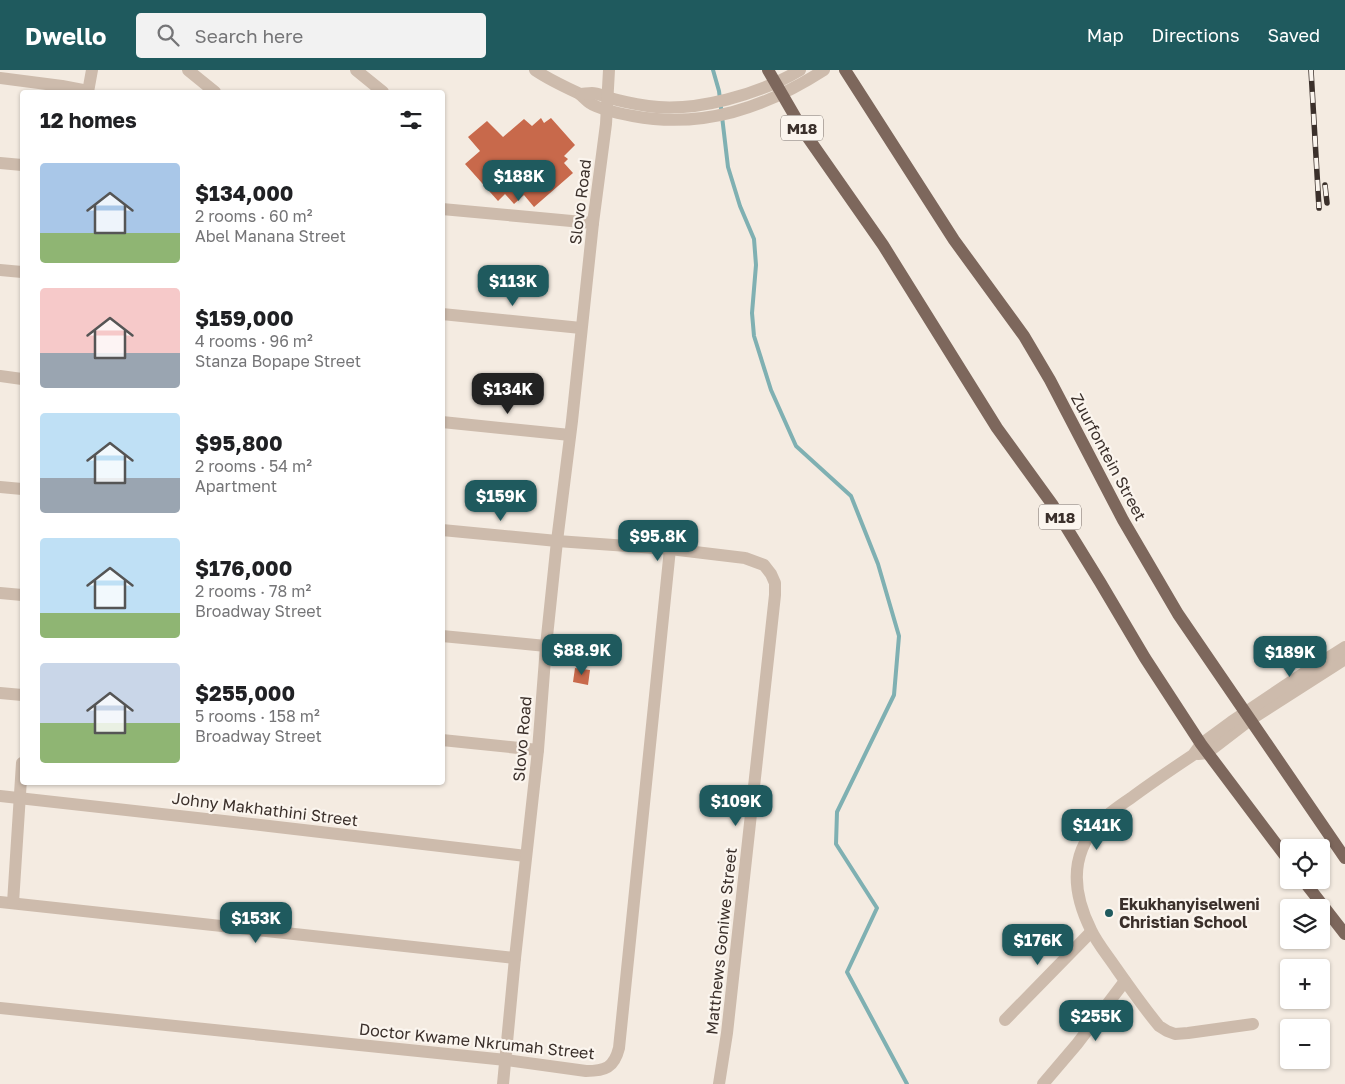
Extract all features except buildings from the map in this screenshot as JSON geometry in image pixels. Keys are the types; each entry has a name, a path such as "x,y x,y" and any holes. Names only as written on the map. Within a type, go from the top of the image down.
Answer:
{"main road":[{"name":"M18","path":"768,70 804,132 883,245 997,428 1052,504 1145,658 1204,749 1280,849"},
{"name":"Zuurfontein Street","path":"845,70 954,240 1024,336 1050,380 1123,520 1178,614 1345,858"},
{"path":"1310,889 1345,934"}],"street":[{"path":"88,90 92,70"},
{"path":"188,70 213,90"},
{"path":"356,70 380,90"},
{"path":"534,70 545,78 581,94 593,93 624,114 649,119 671,120 690,120 723,115 750,107 782,94 824,70"},
{"name":"Slovo Road","path":"503,1084 538,750 546,646 608,104 609,70"},
{"path":"608,104 672,107 720,101 745,94 800,70"},
{"path":"0,78 79,90"},
{"path":"0,163 20,165"},
{"path":"445,209 593,223"},
{"path":"0,270 20,272"},
{"path":"445,314 581,328"},
{"path":"0,376 20,379"},
{"path":"445,422 570,435"},
{"path":"0,486 20,489"},
{"path":"445,530 670,549"},
{"name":"Matthews Goniwe Street","path":"670,549 745,558 764,565 772,574 775,583 727,1033 719,1084"},
{"name":"Doctor Kwame Nkrumah Street","path":"0,1008 506,1060 586,1071 600,1071 611,1066 617,1058 619,1048 670,549"},
{"path":"0,593 20,595"},
{"path":"445,636 546,646"},
{"path":"1254,1024 1175,1034 1159,1026 1091,932 1080,905 1076,881 1077,865 1088,836 1111,812 1204,749 1345,647"},
{"path":"1248,716 1345,659"},
{"path":"0,693 20,695"},
{"path":"445,740 538,750"},
{"path":"20,785 6,903 515,958"},
{"name":"Johny Makhathini Street","path":"0,796 526,856"},
{"path":"1005,1020 1091,932"},
{"path":"1043,1084 1077,1044 1125,981"}],"waterway":[{"path":"713,70 719,91 728,167 740,206 754,239 756,265 752,313 754,336 771,390 796,446 851,496 878,564 899,636 894,695 837,812 836,844 877,908 847,972 907,1084"}],"railway":[{"path":"1311,70 1319,208"},
{"path":"1325,185 1327,203"}],"place":[{"name":"Ekukhanyiselweni Christian School","path":"1109,913"}]}
